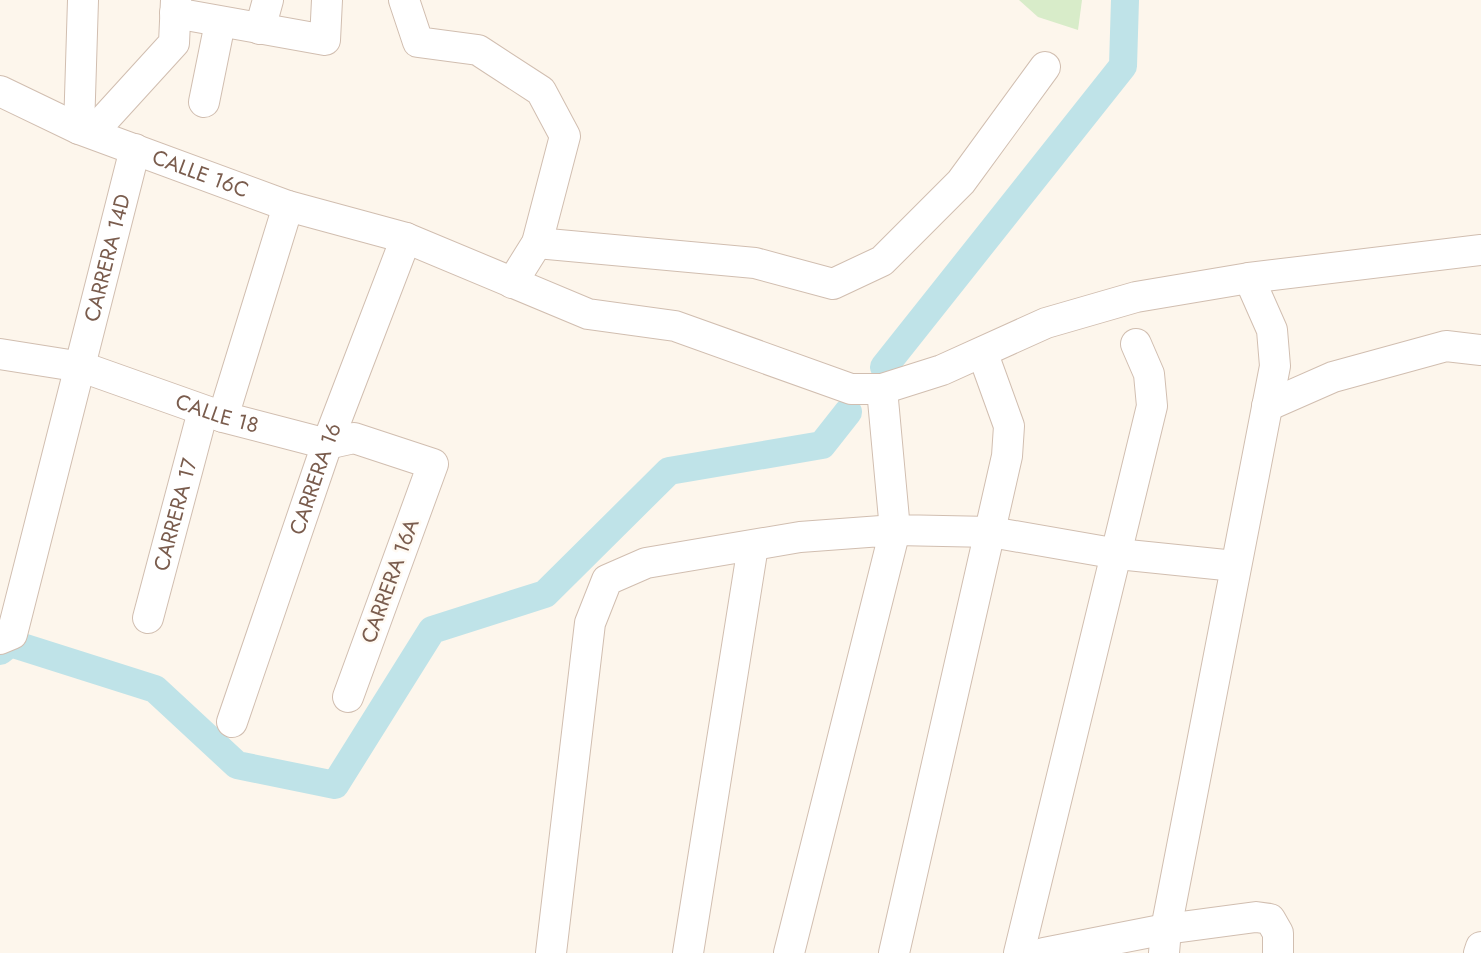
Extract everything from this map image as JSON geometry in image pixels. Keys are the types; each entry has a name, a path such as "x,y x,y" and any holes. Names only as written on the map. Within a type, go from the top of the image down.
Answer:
{"street":[{"path":"83,0 86,131"},
{"path":"260,29 268,0"},
{"path":"86,131 174,43 176,7 220,23 325,40 327,0"},
{"path":"404,0 418,43 478,50 541,91 565,136 537,243 512,283"},
{"path":"204,102 220,23"},
{"path":"537,243 755,263 833,284 882,261 961,182 1045,67"},
{"name":"CALLE 16C","path":"0,91 86,131 288,206 406,238 588,314 675,326 851,389 882,389"},
{"name":"CARRERA 14D","path":"82,367 135,149"},
{"name":"CARRERA 17","path":"148,618 213,414 288,206"},
{"name":"CARRERA 16","path":"232,722 327,444 406,238"},
{"path":"789,953 895,530 882,389 983,354 1046,323 1136,297 1249,278 1481,250"},
{"path":"1165,941 1275,366 1272,330 1249,278"},
{"path":"1019,953 1152,406 1149,373 1136,344"},
{"path":"1267,405 1333,377 1446,346 1481,350"},
{"name":"CALLE 18","path":"0,354 82,367 213,414 327,444 354,438 433,464"},
{"path":"894,953 1007,456 1009,426 983,354"},
{"path":"6,637 82,367"},
{"name":"CARRERA 16A","path":"348,697 433,464"},
{"path":"551,953 590,623 607,580 646,563 800,537 895,530 991,531 1118,554 1236,566"},
{"path":"688,953 753,545"},
{"path":"1044,953 1165,941 1256,917 1270,919 1278,933 1278,953"},
{"path":"1479,953 1481,947"}],"green space":[{"path":"1019,0 1082,0 1078,30 1038,17"}],"waterway":[{"path":"884,367 1123,66 1125,0"},
{"path":"0,651 10,643 155,689 237,765 335,785 432,630 545,594 669,471 822,445 848,412"}]}
